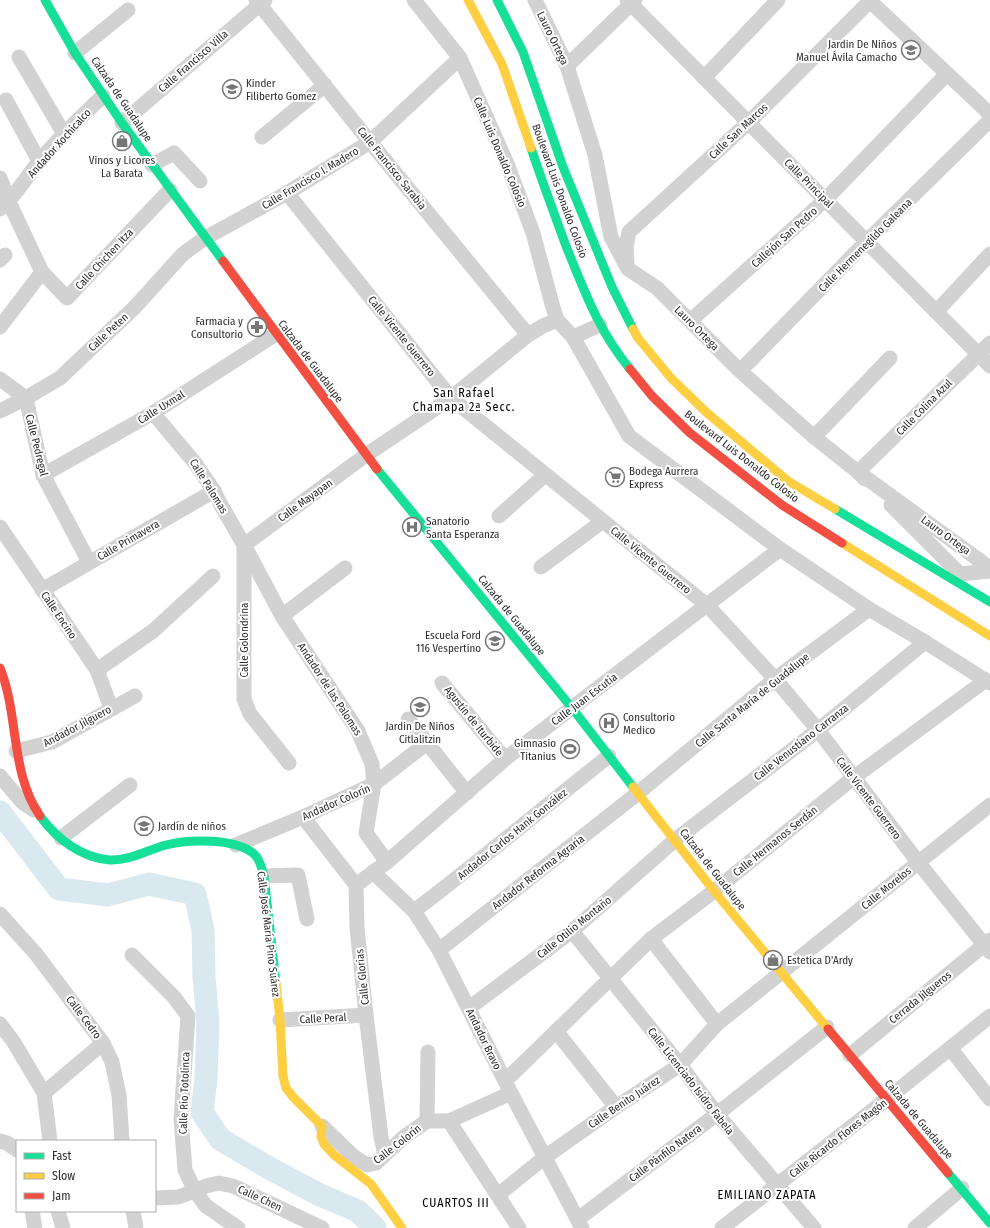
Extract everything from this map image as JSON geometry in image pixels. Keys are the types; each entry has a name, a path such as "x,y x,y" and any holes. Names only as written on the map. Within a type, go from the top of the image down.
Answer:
{"main road":[{"name":"Calzada de Guadalupe","path":"45,0 75,52 122,123 205,238 366,455 572,708 714,892 990,1223"},
{"name":"Boulevard Luis Donaldo Colosio","path":"468,0 502,64 541,179 587,299 600,325 620,357 652,396 690,433 782,505 990,636"},
{"name":"Boulevard Luis Donaldo Colosio","path":"497,0 523,52 563,167 612,287 638,338 671,378 706,412 788,481 990,602"},
{"name":"Calle José María Pino Suárez","path":"0,668 7,690 16,751 22,773 38,813 48,827 61,838 81,852 95,858 110,860 123,859 180,843 199,842 236,845 248,848 255,855 264,876 280,1020 283,1076 286,1088 293,1097 322,1126"},
{"path":"322,1126 320,1135 324,1144 332,1153 358,1172 372,1185 402,1228"}],"street":[{"name":"Calle Luis Donaldo Colosio","path":"414,0 460,58 508,166 533,233 557,320"},
{"path":"524,0 544,20"},
{"name":"Lauro Ortega","path":"535,0 567,66 595,154 612,238 628,269 657,288 740,371 814,437 858,472 990,568"},
{"path":"704,78 778,0"},
{"name":"Calle Francisco Sarabia","path":"260,1 370,142 528,335"},
{"name":"Calle Francisco Villa","path":"122,123 260,1"},
{"path":"567,66 631,1"},
{"name":"Calle Principal","path":"631,1 704,78 990,366"},
{"path":"870,1 990,114"},
{"name":"Calle San Marcos","path":"628,269 626,247 629,232 749,122 870,1"},
{"path":"75,52 128,10"},
{"path":"19,57 64,134"},
{"name":"Calle Francisco I. Madero","path":"205,238 287,193 370,142 460,58"},
{"name":"Callejón San Pedro","path":"690,321 825,200 941,80"},
{"path":"262,137 325,85"},
{"name":"Andador Xochicalco","path":"4,205 39,161 103,96"},
{"path":"6,100 39,161"},
{"name":"Calle Hermenegildo Galeana","path":"740,371 990,120"},
{"path":"152,165 174,153 200,181"},
{"name":"Calle Chichen Itza","path":"0,178 4,205 42,272 67,298 170,190"},
{"name":"Calle Vicente Guerrero","path":"287,193 451,398 708,606 775,679 818,730 918,862 988,946"},
{"path":"575,197 612,238"},
{"name":"Calle Peten","path":"0,411 60,378 135,307 182,254 205,238"},
{"path":"936,312 990,254"},
{"path":"0,327 42,272"},
{"path":"557,320 573,337 629,436 780,549 869,609 926,642 988,681"},
{"name":"Calle Mayapan","path":"244,545 366,455 451,398 528,335 557,320"},
{"path":"573,337 600,325"},
{"name":"Calle Uxmal","path":"43,475 153,413 276,334"},
{"name":"Calle Colina Azul","path":"858,472 990,343"},
{"path":"814,437 890,358"},
{"path":"0,379 26,398"},
{"name":"Calle Pedregal","path":"26,398 43,475 89,562"},
{"name":"Calle Palomas","path":"153,413 195,463 214,491 220,505 244,545"},
{"path":"858,472 960,574 990,571"},
{"path":"499,516 546,475"},
{"name":"Calle Primavera","path":"42,590 214,491"},
{"path":"541,567 602,521"},
{"name":"Calle Encino","path":"0,527 97,670 110,708"},
{"name":"Andador de las Palomas","path":"244,545 282,616 358,731 372,764 374,784 366,833 387,862"},
{"name":"Calle Golondrina","path":"244,545 244,699 250,714 289,763"},
{"name":"Calle Juan Escutia","path":"356,885 387,862 505,759 708,606 780,549"},
{"path":"282,616 345,568"},
{"path":"97,670 153,631 213,576"},
{"name":"Calle Santa María de Guadalupe","path":"638,794 775,679 869,609"},
{"name":"Calle Venustiano Carranza","path":"675,840 818,730 926,642"},
{"name":"Calle Hermanos Serdán","path":"508,1087 556,1031 651,939 714,892 853,778 988,681"},
{"name":"Agustín de Iturbide","path":"442,683 505,759"},
{"name":"Andador Jilguero","path":"16,751 52,742 110,708 136,696"},
{"path":"408,719 467,793"},
{"name":"Andador Colorín","path":"236,845 303,817 374,784 427,743"},
{"name":"Andador Carlos Hank González","path":"414,911 472,867 534,815 610,756"},
{"path":"0,776 22,802 38,813"},
{"path":"61,838 130,785"},
{"name":"Andador Reforma Agraria","path":"439,950 638,794"},
{"name":"Calle Morelos","path":"782,973 990,805"},
{"path":"303,817 356,885"},
{"name":"Calle Otilio Montaño","path":"469,1008 572,931 675,840"},
{"name":"Andador Bravo","path":"373,872 414,911 439,950 508,1087 580,1224"},
{"path":"264,876 298,875 307,919"},
{"name":"Calle Glorias","path":"356,885 357,928 366,1015 381,1138 386,1154"},
{"name":"Calle Cedro","path":"3,924 36,954 103,1043 112,1062 119,1095 122,1140"},
{"name":"Calle Licenciado Isidro Fabela","path":"572,931 680,1065 717,1114 814,1228"},
{"path":"651,939 718,1024"},
{"name":"Cerrada Jilgueros","path":"850,1054 988,946"},
{"name":"Calle Río Totolinca","path":"132,955 174,997 188,1016 181,1119 185,1170 195,1191 206,1206 238,1228"},
{"name":"Calle Benito Juárez","path":"498,1195 545,1157 616,1107 680,1065 718,1024 782,973"},
{"name":"Calle Peral","path":"280,1020 366,1015"},
{"name":"Calle Ricardo Flores Magón","path":"722,1228 990,1016"},
{"path":"0,1024 14,1041 44,1093 50,1140"},
{"name":"Calle Pánfilo Natera","path":"580,1224 827,1027"},
{"path":"556,1031 616,1107"},
{"path":"44,1093 103,1043"},
{"path":"950,1048 990,1099"},
{"name":"Calle Colorín","path":"427,1121 428,1052"},
{"name":"Calle Colorín","path":"367,1165 376,1163 404,1136 427,1121 449,1121 508,1087"},
{"path":"449,1121 519,1228"},
{"name":"Calle José María Pino Suárez","path":"322,1126 353,1156 367,1165"},
{"path":"0,1141 7,1143 16,1149"},
{"name":"Calle Chen","path":"156,1198 178,1197 206,1186 219,1183 234,1186 322,1228"},
{"path":"916,1228 962,1188"},
{"path":"32,1212 35,1228"},
{"path":"58,1212 63,1228"},
{"path":"133,1212 136,1228"}],"waterway":[{"path":"0,812 59,889 108,895 149,884 195,894 203,930 204,977 208,1023 206,1079 202,1112 220,1139 269,1168 320,1195 358,1211 375,1228"}],"traffic: fast":[{"path":"45,0 75,53 122,123 223,261"},
{"path":"497,0 523,52 563,167 612,287 633,329"},
{"path":"531,148 566,246 593,310 609,340 630,369"},
{"path":"377,469 572,708 633,787"},
{"path":"835,509 990,602"},
{"path":"40,816 46,824 70,846 89,855 110,860 124,859 175,843 199,841 212,841 236,845 254,854 262,867 264,876 276,983"},
{"path":"948,1173 990,1223"}],"traffic: slow":[{"path":"468,0 502,64 531,148"},
{"path":"633,329 638,338 671,378 706,412 788,481 835,509"},
{"path":"842,543 990,636"},
{"path":"633,787 714,891 828,1029"},
{"path":"276,983 280,1020 283,1076 286,1088 322,1126 321,1137 324,1144 334,1155 371,1184 402,1228"}],"traffic: jam":[{"path":"223,261 377,469"},
{"path":"630,369 652,396 690,433 782,505 842,543"},
{"path":"0,668 10,704 19,762 24,781 30,799 40,816"},
{"path":"828,1029 948,1173"}],"place":[{"name":"Jardin De Niños Manuel Ávila Camacho","path":"911,50"},
{"name":"Kinder Filiberto Gomez","path":"232,89"},
{"name":"Vinos y Licores La Barata","path":"122,141"},
{"name":"Farmacia y Consultorio","path":"257,327"},
{"name":"Bodega Aurrera Express","path":"615,477"},
{"name":"Sanatorio Santa Esperanza","path":"412,527"},
{"name":"Escuela Ford 116 Vespertino","path":"495,641"},
{"name":"Jardin De Niños Citlalitzin","path":"420,707"},
{"name":"Consultorio Medico","path":"609,723"},
{"name":"Gimnasio Titanius","path":"570,749"},
{"name":"Jardín de niños","path":"144,826"},
{"name":"Estetica D'Ardy","path":"773,960"}],"district":[{"name":"San Rafael Chamapa 2ª Secc.","path":"464,400"},
{"name":"EMILIANO ZAPATA","path":"767,1195"},
{"name":"CUARTOS III","path":"456,1203"}]}
